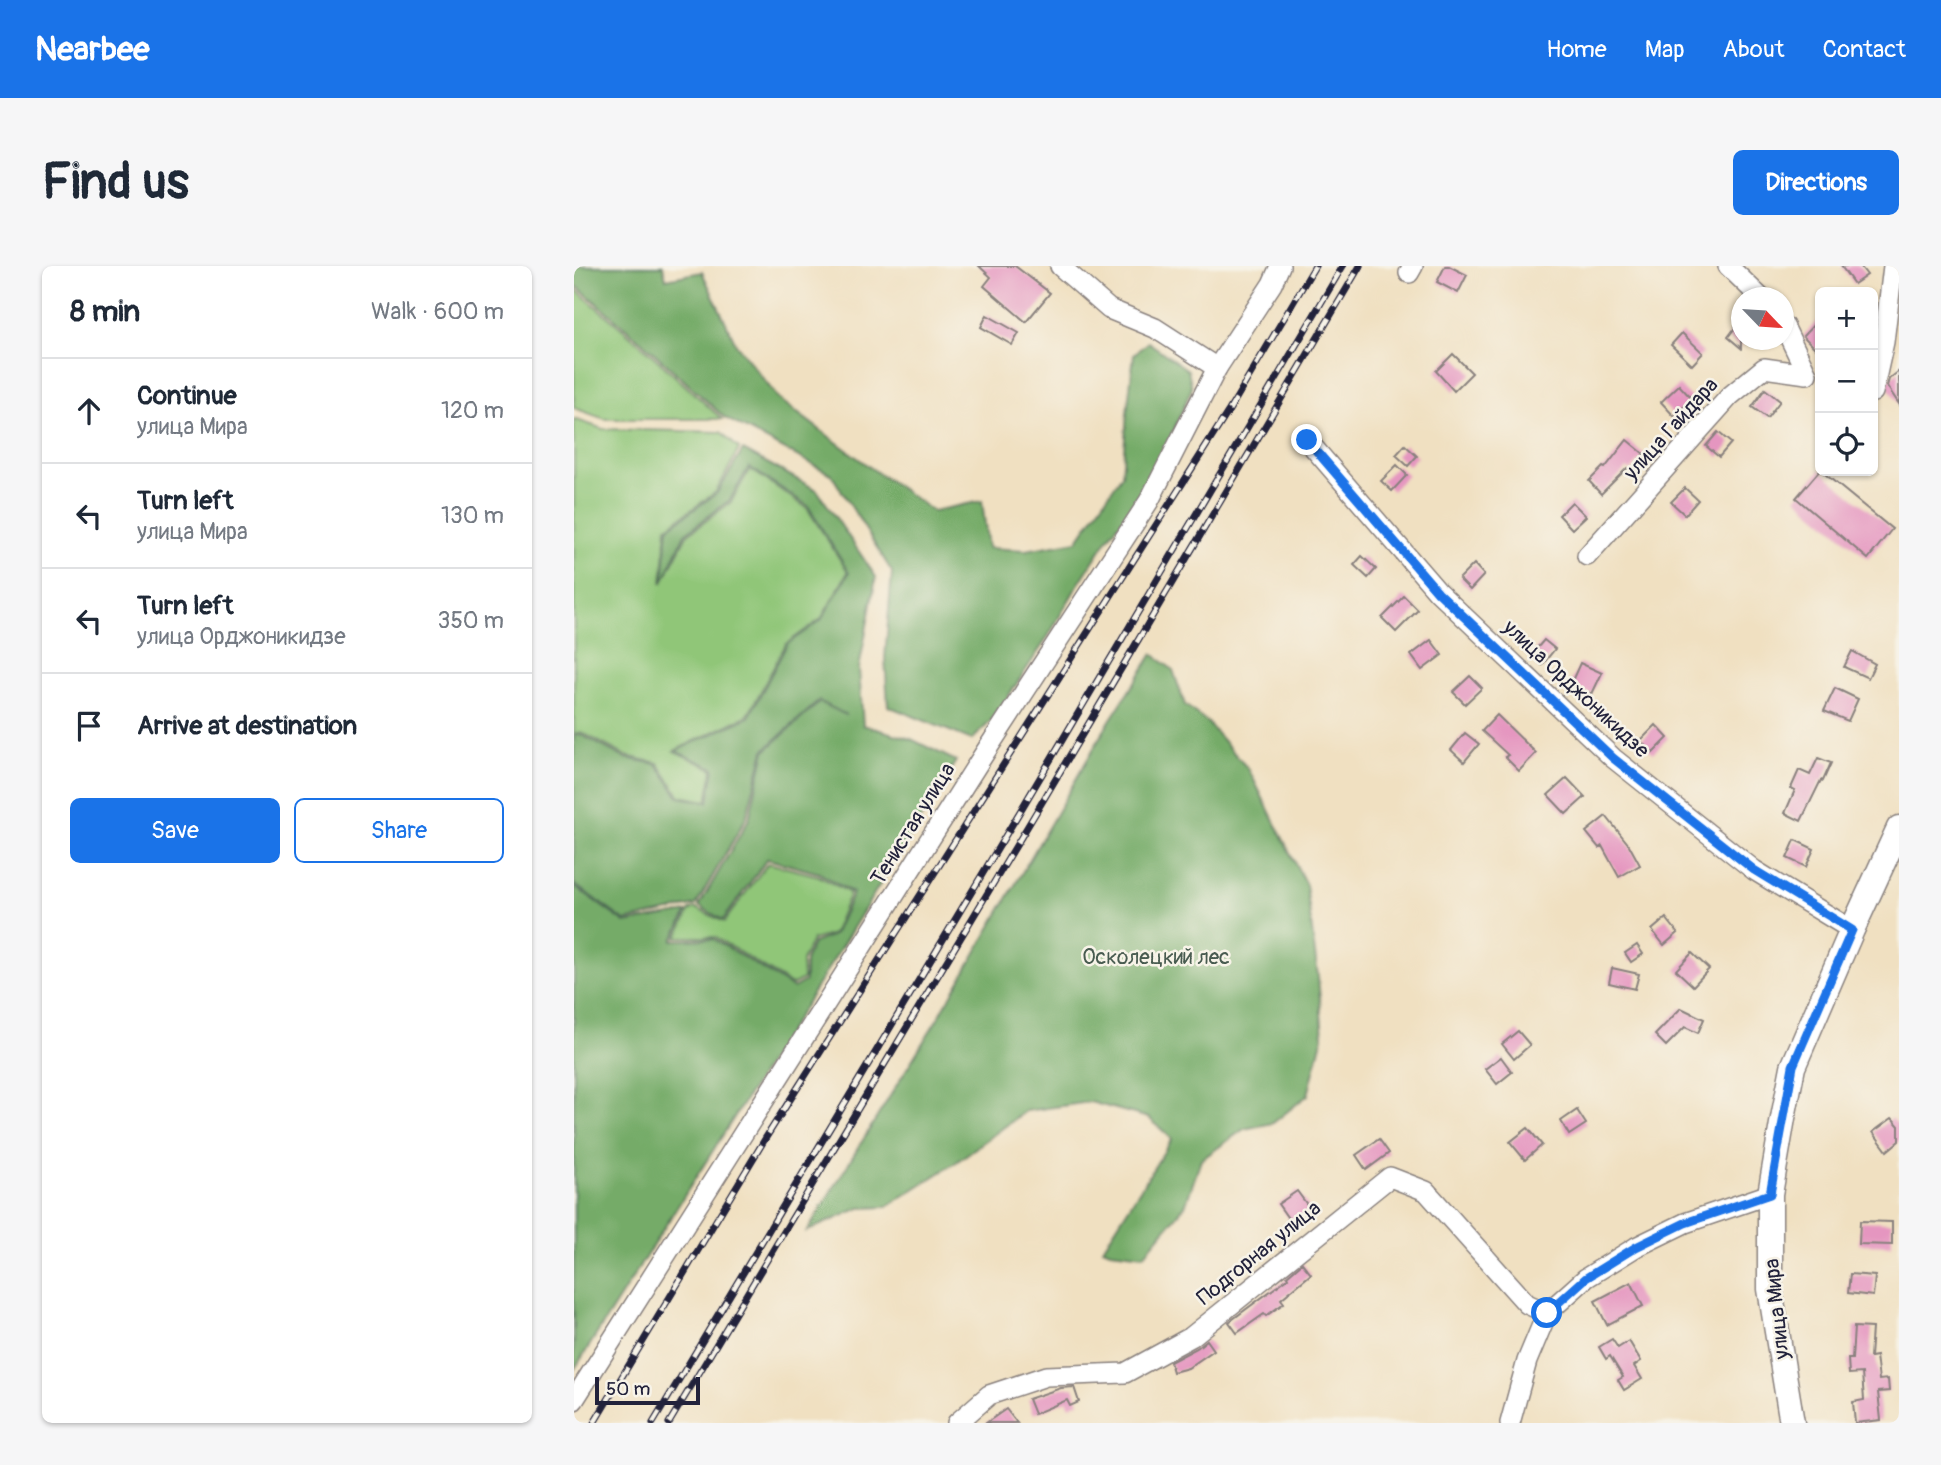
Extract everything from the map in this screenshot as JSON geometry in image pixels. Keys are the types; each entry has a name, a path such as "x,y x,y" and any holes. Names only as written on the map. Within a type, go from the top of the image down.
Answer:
{"main road":[{"name":"улица Мира","path":"1792,1423 1770,1289 1770,1194 1793,1066 1899,828"}],"street":[{"path":"1060,266 1109,309 1155,328 1217,368"},
{"name":"Тенистая улица","path":"574,1401 977,766 1149,501 1217,368 1272,284 1280,266"},
{"path":"1728,266 1750,287"},
{"path":"1878,369 1893,266"},
{"name":"улица Гайдара","path":"1794,344 1814,376"},
{"name":"улица Гайдара","path":"1587,556 1730,396 1764,368 1814,376"},
{"name":"улица Орджоникидзе","path":"1307,440 1438,592 1613,758 1754,870 1852,930"},
{"name":"Подгорная улица","path":"957,1423 989,1395 1046,1377 1125,1373 1191,1337 1390,1177 1426,1191 1527,1304 1547,1313"},
{"path":"1510,1423 1527,1361 1547,1313 1586,1278 1636,1247 1685,1223 1770,1194"}],"green space":[{"path":"574,266 663,266 666,279 702,272 736,344 779,399 933,511 982,501 988,548 1026,550 1077,541 1122,475 1134,354 1148,342 1188,370 1192,388 1157,480 1112,532 1046,640 993,719 972,740 888,706 885,658 892,572 831,474 725,418 574,284"},
{"path":"574,288 722,419 605,419 574,408"},
{"path":"574,419 603,429 721,432 739,449 716,492 667,527 662,583 687,535 731,502 750,469 807,508 848,572 821,619 786,644 748,715 674,751 713,769 707,801 680,796 658,763 626,756 581,732 574,734"},
{"path":"743,450 817,490 876,577 859,669 863,725 911,739 956,761 574,1370 574,886 625,923 687,912 673,940 714,939 793,988 805,981 805,961 813,943 834,935 853,893 819,873 767,859 723,920 699,906 749,819 765,751 820,702 846,715 819,701 764,750 746,818 696,905 625,921 574,884 574,736 580,734 625,758 657,764 679,797 708,802 714,768 675,751 749,717 787,644 821,620 849,573 808,506 749,467 730,500 685,534 663,582 668,528 717,493"},
{"name":"Осколецкий лес","path":"1153,654 1173,670 1185,705 1206,721 1249,770 1306,885 1323,1036 1308,1095 1273,1123 1244,1129 1201,1160 1185,1206 1144,1255 1103,1248 1172,1139 1149,1118 1090,1102 1026,1111 955,1163 886,1207 860,1208 807,1231 941,1013 1109,722"},
{"path":"768,863 819,876 850,893 833,934 812,940 802,961 803,979 792,985 715,937 677,937 690,910 696,908 724,922"}],"building":[{"path":"979,266 1015,266 1050,293 1026,322 984,286 991,277"},
{"path":"1445,266 1467,275 1458,293 1437,282"},
{"path":"1841,266 1860,266 1867,275 1854,284"},
{"path":"987,315 1019,333 1012,345 981,327"},
{"path":"1815,323 1815,348 1803,336"},
{"path":"1682,333 1703,353 1692,365 1671,345"},
{"path":"1453,354 1472,373 1454,391 1436,371"},
{"path":"1899,371 1899,404 1887,386 1889,379"},
{"path":"1679,385 1692,399 1674,416 1661,402"},
{"path":"1765,389 1780,401 1767,418 1752,407"},
{"path":"1718,432 1731,443 1719,457 1706,446"},
{"path":"1627,440 1644,454 1631,471 1627,468 1601,494 1589,481 1605,468"},
{"path":"1405,445 1417,456 1408,466 1396,455"},
{"path":"1397,465 1407,475 1392,491 1381,481"},
{"path":"1815,476 1827,476 1892,529 1868,559 1796,498"},
{"path":"1685,488 1698,500 1685,515 1671,502"},
{"path":"1572,502 1586,516 1572,529 1559,515"},
{"path":"1362,556 1376,569 1368,578 1354,565"},
{"path":"1474,564 1484,575 1470,590 1459,579"},
{"path":"1404,596 1418,610 1396,632 1382,618"},
{"path":"1431,640 1442,655 1422,670 1411,655"},
{"path":"1544,640 1555,649 1542,665 1531,655"},
{"path":"1852,651 1875,664 1868,678 1844,667"},
{"path":"1580,663 1602,673 1592,694 1570,685"},
{"path":"1470,676 1482,688 1465,704 1453,692"},
{"path":"1835,688 1858,699 1848,721 1824,711"},
{"path":"1497,715 1536,753 1519,771 1505,757 1508,755 1482,731"},
{"path":"1656,725 1668,738 1653,753 1640,741"},
{"path":"1465,733 1479,744 1464,762 1451,750"},
{"path":"1818,758 1831,763 1801,821 1785,813 1795,790 1791,788 1799,770 1810,775"},
{"path":"1567,778 1585,797 1566,814 1548,795"},
{"path":"1606,816 1629,845 1640,865 1619,877 1602,846 1599,848 1586,832"},
{"path":"1795,840 1814,849 1806,867 1787,858"},
{"path":"1666,918 1678,933 1664,945 1652,930"},
{"path":"1637,945 1643,954 1631,962 1625,953"},
{"path":"1692,953 1709,969 1693,986 1676,970"},
{"path":"1612,968 1639,974 1635,989 1609,983"},
{"path":"1681,1008 1704,1019 1698,1033 1685,1027 1666,1046 1655,1035"},
{"path":"1518,1031 1530,1045 1514,1059 1502,1044"},
{"path":"1501,1057 1512,1072 1497,1084 1485,1069"},
{"path":"1577,1110 1586,1124 1569,1135 1561,1121"},
{"path":"1892,1118 1899,1126 1899,1141 1887,1151 1873,1132"},
{"path":"1528,1128 1542,1145 1525,1160 1510,1142"},
{"path":"1379,1139 1389,1153 1366,1170 1356,1155"},
{"path":"1297,1191 1311,1210 1292,1224 1278,1204"},
{"path":"1860,1221 1892,1222 1892,1245 1859,1244"},
{"path":"1302,1263 1311,1274 1281,1299 1284,1303 1237,1333 1229,1322 1288,1278"},
{"path":"1850,1274 1875,1276 1873,1296 1848,1293"},
{"path":"1631,1282 1643,1306 1607,1325 1595,1301"},
{"path":"1854,1327 1872,1328 1870,1357 1876,1356 1879,1380 1888,1379 1889,1391 1878,1392 1881,1420 1855,1423 1853,1402 1864,1400 1862,1373 1849,1374 1848,1359 1852,1359"},
{"path":"1612,1339 1618,1348 1629,1341 1641,1361 1634,1366 1642,1379 1624,1390 1618,1380 1623,1377 1610,1356 1606,1359 1599,1347"},
{"path":"1207,1340 1214,1350 1188,1368 1173,1372 1170,1362"},
{"path":"1074,1387 1079,1402 1070,1406 1067,1400 1034,1414 1028,1399 1061,1388"},
{"path":"1006,1409 1017,1423 986,1423"}],"railway":[{"path":"594,1423 765,1139 1228,412 1315,266"},
{"path":"653,1423 1343,266"},
{"path":"669,1423 1360,266"}],"route":[{"path":"1307,440 1438,592 1613,758 1754,870 1852,930 1793,1066 1770,1194 1685,1223 1636,1247 1586,1278 1547,1313"}]}
